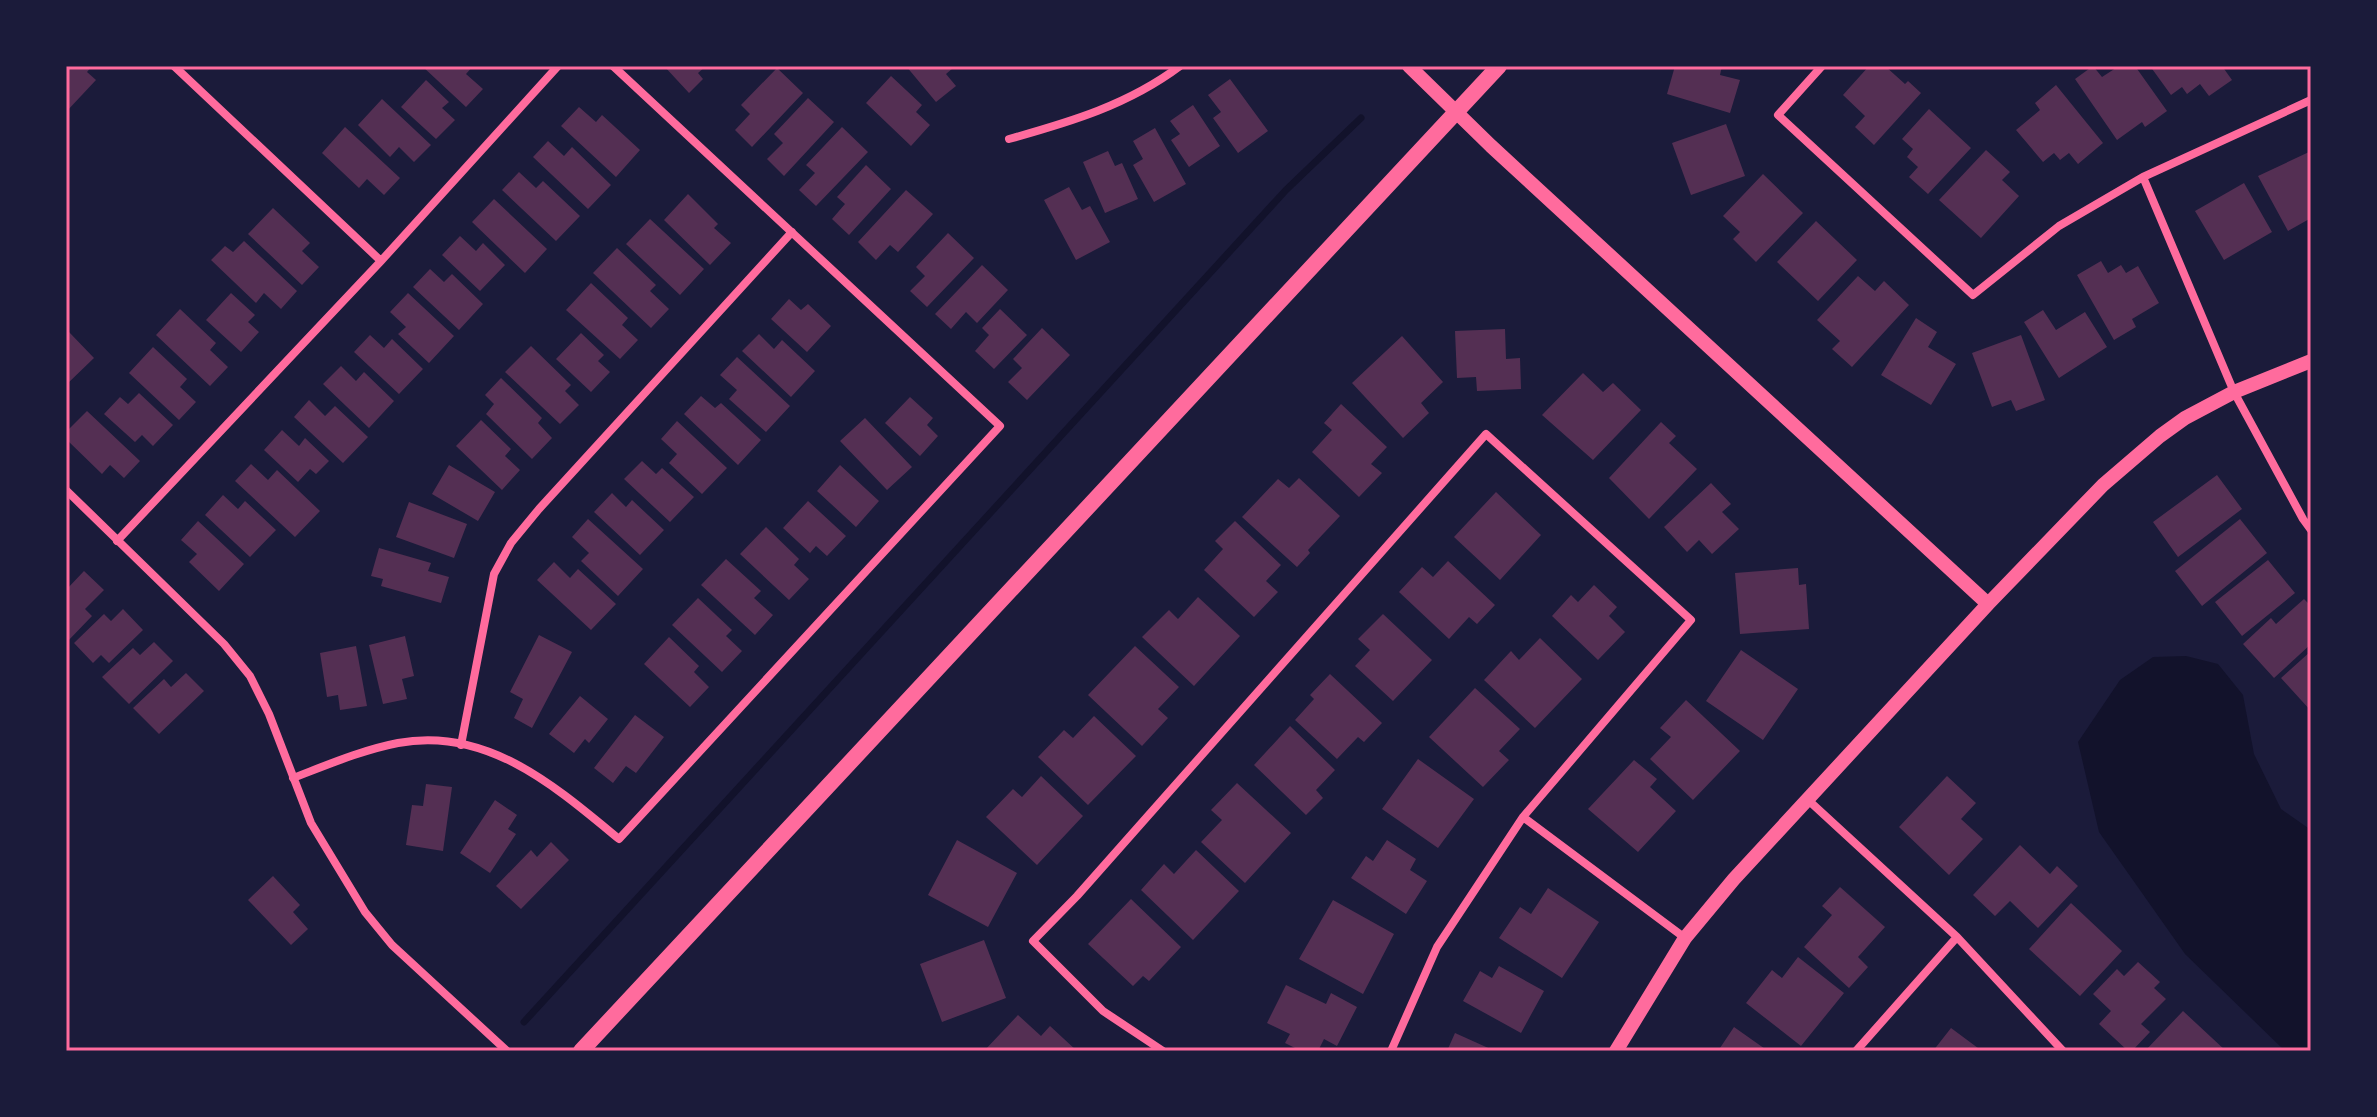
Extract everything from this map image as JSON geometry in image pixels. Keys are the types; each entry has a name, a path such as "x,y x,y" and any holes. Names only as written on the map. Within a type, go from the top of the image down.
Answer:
{"main road":[{"path":"581,1051 1499,66"}],"street":[{"path":"174,66 381,261"},
{"path":"117,541 381,261 558,66"},
{"path":"293,778 399,742 420,740 461,745 509,759 534,772 619,839 1000,426 613,66"},
{"path":"1009,139 1081,119 1115,105 1147,89 1180,66"},
{"path":"1409,66 1456,113 1988,604"},
{"path":"1822,66 1778,115 1973,295 2059,226 2143,177 2311,100"},
{"path":"2143,177 2234,392 2311,530"},
{"path":"461,745 494,574 511,543 792,232"},
{"path":"1616,1051 1685,938 1734,879 2093,495 2185,418 2234,392 2311,361"},
{"path":"1163,1051 1103,1011 1033,941 1077,896 1486,434 1691,620 1523,817 1437,947 1391,1051"},
{"path":"66,490 224,644 250,676 269,714 311,823 365,912 403,956 507,1051"},
{"path":"1807,799 1957,937 2063,1051"},
{"path":"1523,817 1685,938"},
{"path":"1856,1051 1957,937"}],"shaded area":[{"path":"2186,656 2218,664 2243,695 2254,754 2281,809 2311,830 2311,1051 2285,1051 2185,954 2099,832 2078,742 2120,680 2153,657"}],"building":[{"path":"66,66 92,66 87,72 96,80 66,112"},
{"path":"422,66 473,66 466,74 483,89 466,107"},
{"path":"664,66 706,66 698,73 703,79 689,93"},
{"path":"906,66 951,66 953,68 946,74 956,86 936,102"},
{"path":"1675,66 1722,66 1720,75 1740,80 1730,113 1667,94"},
{"path":"1869,66 1885,66 1905,84 1908,81 1921,93 1874,145 1855,127 1865,116 1843,95"},
{"path":"2093,66 2102,77 2119,66 2135,66 2167,111 2145,127 2142,122 2117,140 2075,79"},
{"path":"2150,66 2222,66 2232,80 2209,96 2200,84 2187,94 2182,87 2171,95"},
{"path":"777,68 803,93 752,147 735,130 750,114 741,105"},
{"path":"891,76 922,105 916,112 930,125 911,146 866,103"},
{"path":"1230,79 1268,131 1238,153 1213,118 1221,112 1208,95"},
{"path":"426,80 449,102 442,108 455,120 436,139 401,107"},
{"path":"2056,85 2103,143 2078,164 2069,153 2060,160 2054,153 2043,162 2016,130 2040,110 2035,103"},
{"path":"808,98 834,122 784,176 767,159 783,143 774,134"},
{"path":"382,99 431,145 414,162 399,147 390,157 358,125"},
{"path":"1193,105 1220,146 1189,167 1171,140 1180,134 1170,121"},
{"path":"579,107 596,122 602,115 640,150 616,177 561,126"},
{"path":"1929,109 1971,148 1928,194 1909,177 1918,167 1907,157 1913,149 1902,139"},
{"path":"1726,124 1745,176 1691,195 1672,143"},
{"path":"345,127 400,178 384,195 367,179 359,188 322,153"},
{"path":"842,127 868,152 816,206 799,190 815,173 806,165"},
{"path":"1155,128 1186,184 1154,202 1133,165 1143,159 1133,141"},
{"path":"548,141 564,156 572,147 611,185 588,209 533,157"},
{"path":"1986,150 2010,172 2002,180 2019,196 1981,238 1939,200"},
{"path":"1108,151 1115,166 1122,163 1138,199 1105,213 1083,162"},
{"path":"2309,152 2311,218 2288,231 2258,176"},
{"path":"866,165 891,189 849,235 832,219 845,204 837,197"},
{"path":"519,172 536,188 543,181 580,216 556,241 502,190"},
{"path":"1763,174 1803,213 1756,262 1733,239 1740,232 1723,216"},
{"path":"2244,183 2272,232 2224,260 2195,211"},
{"path":"1069,187 1082,210 1090,206 1110,242 1076,260 1044,200"},
{"path":"906,190 933,214 898,252 890,245 876,260 858,242"},
{"path":"688,194 718,224 714,228 731,243 710,265 664,220"},
{"path":"494,199 547,249 525,273 472,222"},
{"path":"273,208 310,243 302,251 319,267 302,285 248,234"},
{"path":"650,219 704,269 680,295 626,244"},
{"path":"1816,221 1857,260 1818,301 1777,262"},
{"path":"948,233 974,258 927,307 910,291 925,276 916,267"},
{"path":"460,236 476,251 483,243 505,265 480,291 442,255"},
{"path":"244,241 297,291 281,309 264,293 256,303 211,260 225,246 233,252"},
{"path":"617,248 656,285 650,291 669,309 651,328 593,273"},
{"path":"2101,261 2108,273 2121,265 2126,273 2138,266 2159,303 2132,319 2136,327 2114,340 2077,275"},
{"path":"982,265 1008,290 977,323 966,312 951,329 935,314"},
{"path":"430,269 444,282 452,274 483,304 459,330 413,287"},
{"path":"1858,276 1875,291 1884,281 1909,305 1852,367 1832,349 1840,341 1817,320"},
{"path":"591,283 628,318 622,325 638,340 620,359 566,310"},
{"path":"231,293 255,315 248,322 259,332 241,352 206,320"},
{"path":"408,293 454,336 429,363 398,334 406,327 390,312"},
{"path":"789,299 801,310 808,304 831,326 807,352 771,319"},
{"path":"180,309 216,343 210,350 228,367 210,386 156,335"},
{"path":"1000,309 1027,335 994,369 975,351 989,335 982,328"},
{"path":"2043,310 2056,330 2085,312 2107,347 2059,378 2024,322"},
{"path":"1916,318 1937,332 1928,347 1956,364 1931,405 1881,375"},
{"path":"1042,328 1070,355 1027,400 1008,382 1022,368 1013,359"},
{"path":"1505,329 1506,359 1520,358 1521,389 1477,391 1476,377 1457,378 1455,331"},
{"path":"69,332 94,358 66,385 66,335"},
{"path":"581,333 604,355 598,361 610,372 591,392 556,359"},
{"path":"759,334 774,349 782,340 815,371 791,397 742,351"},
{"path":"370,335 384,348 392,339 423,369 399,394 354,352"},
{"path":"2021,335 2045,400 2016,411 2011,400 1992,407 1972,353"},
{"path":"1402,336 1443,382 1421,403 1429,413 1403,438 1352,383"},
{"path":"531,346 571,385 565,391 579,405 560,424 505,372"},
{"path":"153,347 187,379 180,387 196,402 179,420 129,373"},
{"path":"737,357 790,406 766,432 729,399 737,390 720,375"},
{"path":"341,366 356,381 364,372 394,401 369,428 323,384"},
{"path":"1583,373 1603,392 1613,383 1641,410 1593,460 1542,415"},
{"path":"501,378 542,418 538,423 552,438 532,459 486,414 494,404 485,395"},
{"path":"139,393 173,425 153,446 142,435 135,442 104,414 120,397 128,404"},
{"path":"701,396 715,408 721,403 761,440 738,465 684,414"},
{"path":"910,397 933,418 927,425 938,436 920,456 885,423"},
{"path":"309,400 325,416 335,406 368,437 343,463 294,417"},
{"path":"1341,404 1387,447 1371,464 1382,473 1359,497 1312,452 1332,430 1324,423"},
{"path":"87,411 140,461 124,478 110,465 102,474 66,439 66,432"},
{"path":"865,418 912,467 887,490 840,441"},
{"path":"481,420 511,449 505,456 520,470 502,490 456,446"},
{"path":"677,421 727,468 702,494 669,463 677,454 661,439"},
{"path":"1661,422 1676,436 1669,443 1697,469 1649,519 1609,478"},
{"path":"282,430 299,446 305,438 329,461 316,474 310,469 298,482 264,450"},
{"path":"642,461 656,474 662,468 694,497 670,522 624,479"},
{"path":"251,464 268,480 277,470 320,511 295,537 235,481"},
{"path":"449,465 495,492 478,521 432,494"},
{"path":"840,465 879,501 856,527 817,491"},
{"path":"2217,475 2242,509 2178,557 2153,522"},
{"path":"1299,478 1340,516 1308,550 1310,553 1297,567 1242,517 1278,479 1289,488"},
{"path":"1711,483 1731,504 1722,512 1739,529 1712,554 1699,540 1687,552 1664,527"},
{"path":"1496,492 1541,535 1500,580 1454,537"},
{"path":"612,493 626,507 632,500 664,530 640,555 594,512"},
{"path":"223,495 238,509 245,501 276,530 250,557 205,515"},
{"path":"808,501 846,536 827,556 816,546 810,553 783,528"},
{"path":"409,502 467,524 454,558 396,537"},
{"path":"588,519 643,569 618,596 581,561 589,553 572,537"},
{"path":"2240,519 2267,553 2202,606 2175,571"},
{"path":"198,521 244,564 219,591 189,562 197,554 181,540"},
{"path":"1235,521 1281,565 1266,581 1278,592 1254,617 1204,570 1223,549 1215,541"},
{"path":"766,527 799,559 794,565 809,579 789,600 740,554"},
{"path":"379,548 431,563 428,571 449,577 441,603 381,586 383,579 371,576"},
{"path":"726,559 761,591 754,598 773,615 755,635 701,585"},
{"path":"2268,560 2295,593 2242,636 2215,602"},
{"path":"1448,561 1495,605 1477,624 1469,617 1449,639 1399,592 1422,567 1433,577"},
{"path":"554,562 570,578 578,569 616,604 591,630 537,580"},
{"path":"1798,568 1799,585 1806,584 1809,629 1740,634 1735,573"},
{"path":"84,571 104,590 85,609 92,616 66,643 66,590"},
{"path":"1594,585 1617,607 1609,616 1625,632 1598,660 1552,616 1571,595 1578,602"},
{"path":"1198,597 1240,636 1194,686 1142,637 1169,610 1178,619"},
{"path":"698,598 732,630 726,636 742,651 722,672 672,625"},
{"path":"2304,599 2311,606 2311,644 2274,678 2243,644 2271,618 2276,624"},
{"path":"123,609 143,630 109,663 101,655 93,663 74,643 104,614 111,621"},
{"path":"1383,614 1432,660 1393,701 1355,666 1370,650 1358,639"},
{"path":"539,635 572,652 532,728 514,718 523,699 510,692"},
{"path":"405,636 414,676 402,679 407,699 383,704 369,645"},
{"path":"669,637 699,666 694,672 709,687 690,707 644,664"},
{"path":"1540,638 1582,679 1535,728 1484,680 1511,651 1519,660"},
{"path":"154,642 173,661 129,704 102,677 133,648 140,655"},
{"path":"356,646 367,706 340,710 338,695 327,697 320,653"},
{"path":"1135,646 1179,687 1158,709 1168,718 1142,746 1088,695"},
{"path":"1741,650 1798,689 1763,740 1706,701"},
{"path":"2311,651 2311,711 2281,678"},
{"path":"186,673 204,691 159,734 133,708 164,679 171,687"},
{"path":"1330,674 1382,723 1364,742 1358,737 1337,759 1295,720 1314,699 1310,695"},
{"path":"1475,688 1520,729 1499,751 1509,760 1483,787 1429,737"},
{"path":"580,696 608,719 589,743 585,739 574,753 549,734"},
{"path":"1686,700 1740,751 1693,800 1650,759 1671,737 1660,728"},
{"path":"635,715 664,737 636,773 626,766 613,783 594,768"},
{"path":"1094,716 1136,756 1088,805 1038,757 1064,730 1073,738"},
{"path":"1290,726 1335,770 1316,790 1323,798 1306,815 1254,765"},
{"path":"1418,759 1474,799 1438,848 1382,809"},
{"path":"1634,760 1657,779 1650,787 1676,811 1638,852 1588,809"},
{"path":"1041,776 1083,816 1037,865 986,817 1013,789 1022,797"},
{"path":"1947,776 1976,803 1961,819 1983,839 1949,875 1899,827"},
{"path":"1237,783 1291,833 1245,883 1201,842 1222,820 1211,810"},
{"path":"426,784 452,787 443,851 406,845 412,805 423,806"},
{"path":"495,800 517,815 508,829 516,834 490,873 460,853"},
{"path":"957,840 1017,873 988,927 928,895"},
{"path":"1387,840 1416,859 1410,870 1427,881 1406,914 1351,878 1366,856 1373,861"},
{"path":"551,842 569,860 521,909 496,886 531,850 537,857"},
{"path":"2020,845 2050,874 2057,866 2078,886 2038,928 2010,901 1995,916 1973,895"},
{"path":"1196,850 1239,891 1193,940 1141,890 1164,864 1174,874"},
{"path":"273,876 300,905 293,912 308,929 291,945 248,900"},
{"path":"1840,887 1885,927 1858,957 1868,967 1849,988 1804,947 1832,915 1822,906"},
{"path":"1548,888 1599,922 1562,978 1499,938 1520,907 1531,914"},
{"path":"1131,899 1181,947 1149,981 1143,976 1133,986 1088,944"},
{"path":"1333,900 1394,934 1363,994 1299,959"},
{"path":"2071,903 2122,951 2080,996 2029,949"},
{"path":"984,940 1006,998 942,1022 920,964"},
{"path":"1798,957 1844,993 1801,1046 1746,1003 1772,970 1782,978"},
{"path":"2138,962 2160,982 2154,988 2166,999 2141,1024 2150,1032 2132,1051 2128,1051 2099,1024 2111,1011 2093,994 2117,969 2124,976"},
{"path":"1499,966 1544,991 1521,1033 1463,1001 1480,971 1492,978"},
{"path":"1286,985 1326,1004 1331,993 1357,1007 1337,1046 1324,1039 1318,1051 1301,1051 1285,1043 1290,1034 1267,1023"},
{"path":"2183,1011 2226,1051 2145,1051"},
{"path":"1018,1015 1041,1036 1050,1026 1077,1051 984,1051"},
{"path":"1734,1027 1768,1051 1718,1051"},
{"path":"1951,1028 1982,1051 1933,1051"},
{"path":"1455,1033 1495,1051 1447,1051"}],"waterway":[{"path":"524,1022 1286,190 1361,118"}]}
